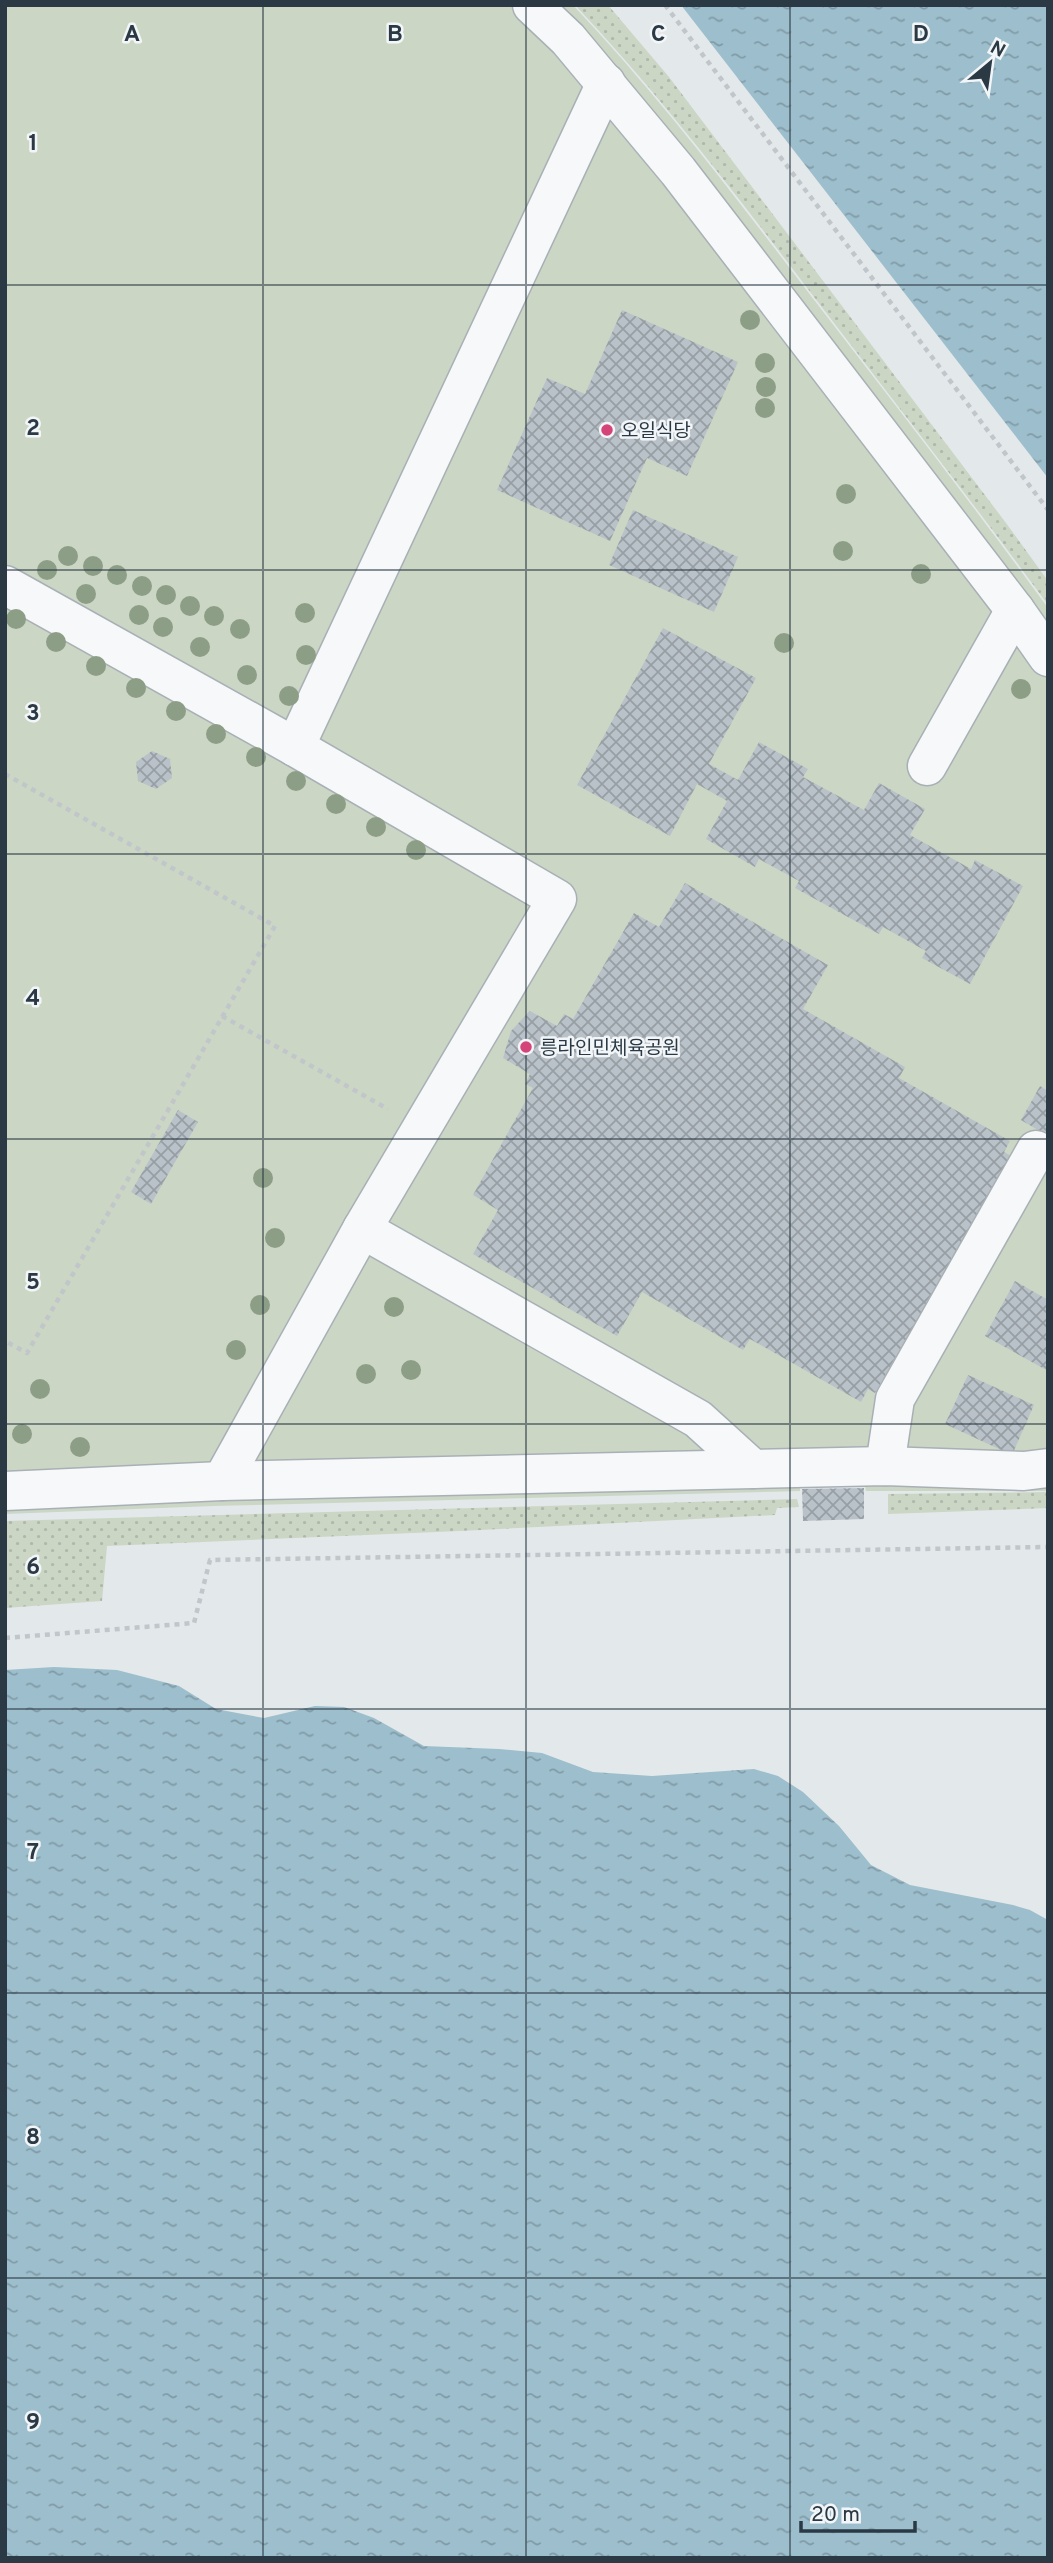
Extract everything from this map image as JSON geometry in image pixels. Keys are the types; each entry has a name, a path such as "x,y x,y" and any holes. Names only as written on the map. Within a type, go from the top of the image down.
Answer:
{"lane":[{"path":"532,5 568,39 678,171 1015,610 1048,657"},
{"path":"295,747 606,83"},
{"path":"5,585 295,747 557,899 362,1229 222,1481"},
{"path":"927,766 1015,610"},
{"path":"885,1466 895,1399 1035,1150"},
{"path":"362,1229 698,1419 753,1469"},
{"path":"5,1491 222,1481 885,1466 1024,1471 1048,1468"}],"path":[{"path":"665,5 1048,510"},
{"path":"5,774 275,926 27,1353 5,1341"},
{"path":"222,1016 422,1128"},
{"path":"5,1638 194,1623 210,1560 1048,1547"}],"green space":[{"name":"릉라인민체육공원","path":"5,5 573,5 635,74 723,182 1048,608 1048,1491 866,1491 865,1486 800,1487 800,1491 5,1514"},
{"path":"575,5 608,5 669,77 1048,581 1048,605 728,185 638,75"},
{"path":"1048,1492 1048,1508 888,1514 888,1494"},
{"path":"797,1499 799,1507 777,1508 775,1515 107,1546 102,1601 5,1608 5,1521"}],"water":[{"path":"681,5 1048,5 1048,478"},
{"path":"54,1667 117,1670 179,1686 216,1709 264,1718 315,1706 344,1707 374,1718 424,1746 542,1753 593,1772 652,1776 754,1769 778,1776 803,1792 839,1826 871,1865 910,1885 1013,1905 1030,1910 1048,1920 1048,2558 5,2558 5,1670"}],"building":[{"path":"622,310 738,362 687,476 647,458 610,541 497,490 547,378 585,394"},
{"path":"633,510 738,557 714,612 609,565"},
{"path":"663,628 756,678 709,764 738,780 759,742 808,769 803,777 864,810 879,783 925,809 910,835 971,869 975,860 1023,886 970,984 922,958 926,951 883,927 879,934 795,888 799,881 759,859 755,867 706,839 727,801 697,784 670,836 577,785"},
{"path":"152,751 170,759 172,778 156,789 138,781 136,762"},
{"path":"685,883 828,965 803,1009 905,1067 899,1078 1010,1141 1004,1152 1011,1156 875,1393 868,1389 861,1402 750,1339 743,1350 642,1292 617,1336 473,1254 498,1210 473,1195 533,1088 525,1084 530,1074 503,1058 511,1031 530,1011 557,1026 564,1014 573,1019 634,913 659,927"},
{"path":"1040,1086 1048,1091 1048,1136 1021,1120"},
{"path":"178,1110 198,1122 151,1204 131,1192"},
{"path":"1015,1281 1048,1300 1048,1371 985,1336"},
{"path":"968,1375 1034,1405 1012,1455 945,1424"},
{"path":"864,1488 864,1519 803,1521 802,1489"}],"place":[{"name":"오일식당","path":"607,430"},
{"name":"릉라인민체육공원","path":"526,1047"}]}
